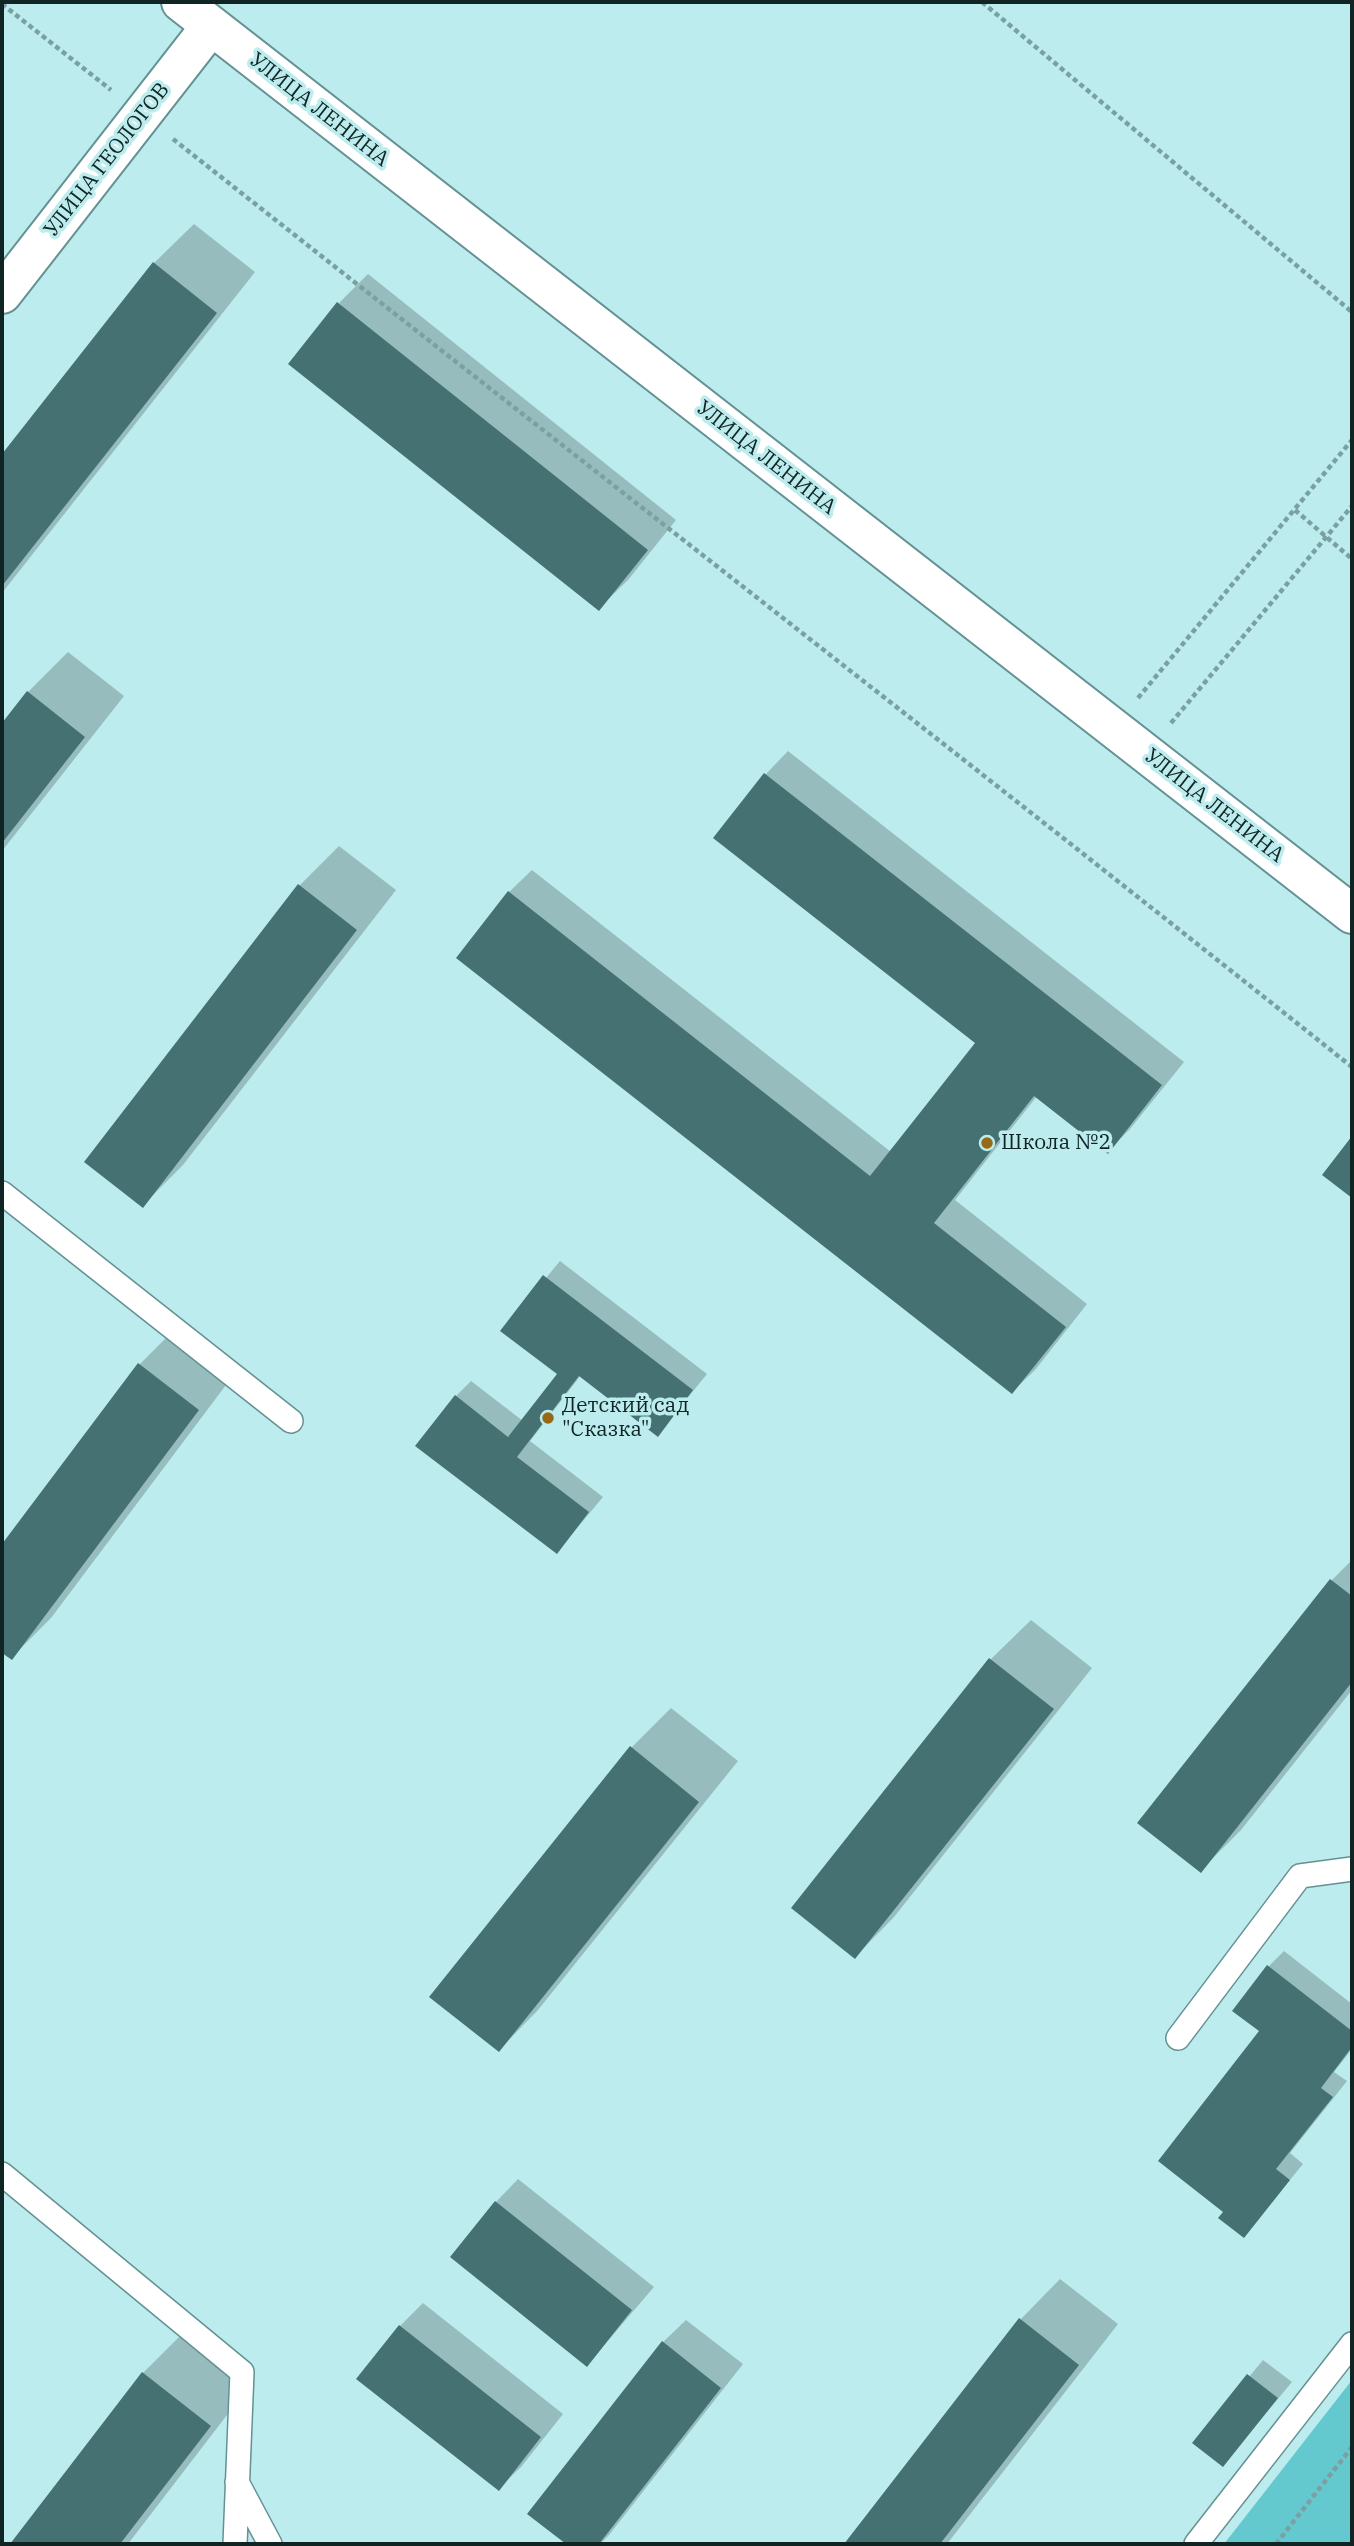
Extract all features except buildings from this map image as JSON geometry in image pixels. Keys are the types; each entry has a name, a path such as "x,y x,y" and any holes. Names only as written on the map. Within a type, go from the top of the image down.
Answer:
{"street":[{"name":"УЛИЦА ЛЕНИНА","path":"181,2 1352,914"},
{"name":"УЛИЦА ГЕОЛОГОВ","path":"2,294 211,26"}],"lane":[{"path":"2,1193 291,1421"},
{"path":"1178,2038 1300,1876 1352,1869"},
{"path":"2,2174 242,2372 234,2544"},
{"path":"1196,2544 1352,2344"},
{"path":"236,2480 270,2544"}],"path":[{"path":"982,2 1352,312"},
{"path":"2,4 629,500 962,755 1352,1068"},
{"path":"1113,728 1352,440"},
{"path":"1146,753 1352,506"},
{"path":"1295,510 1352,559"},
{"path":"1276,2544 1352,2447"}],"shaded area":[{"path":"1352,2380 1352,2544 1224,2544"}],"place":[{"name":"Школа №2","path":"987,1143"},
{"name":"Детский сад \"Сказка\"","path":"548,1418"}]}
